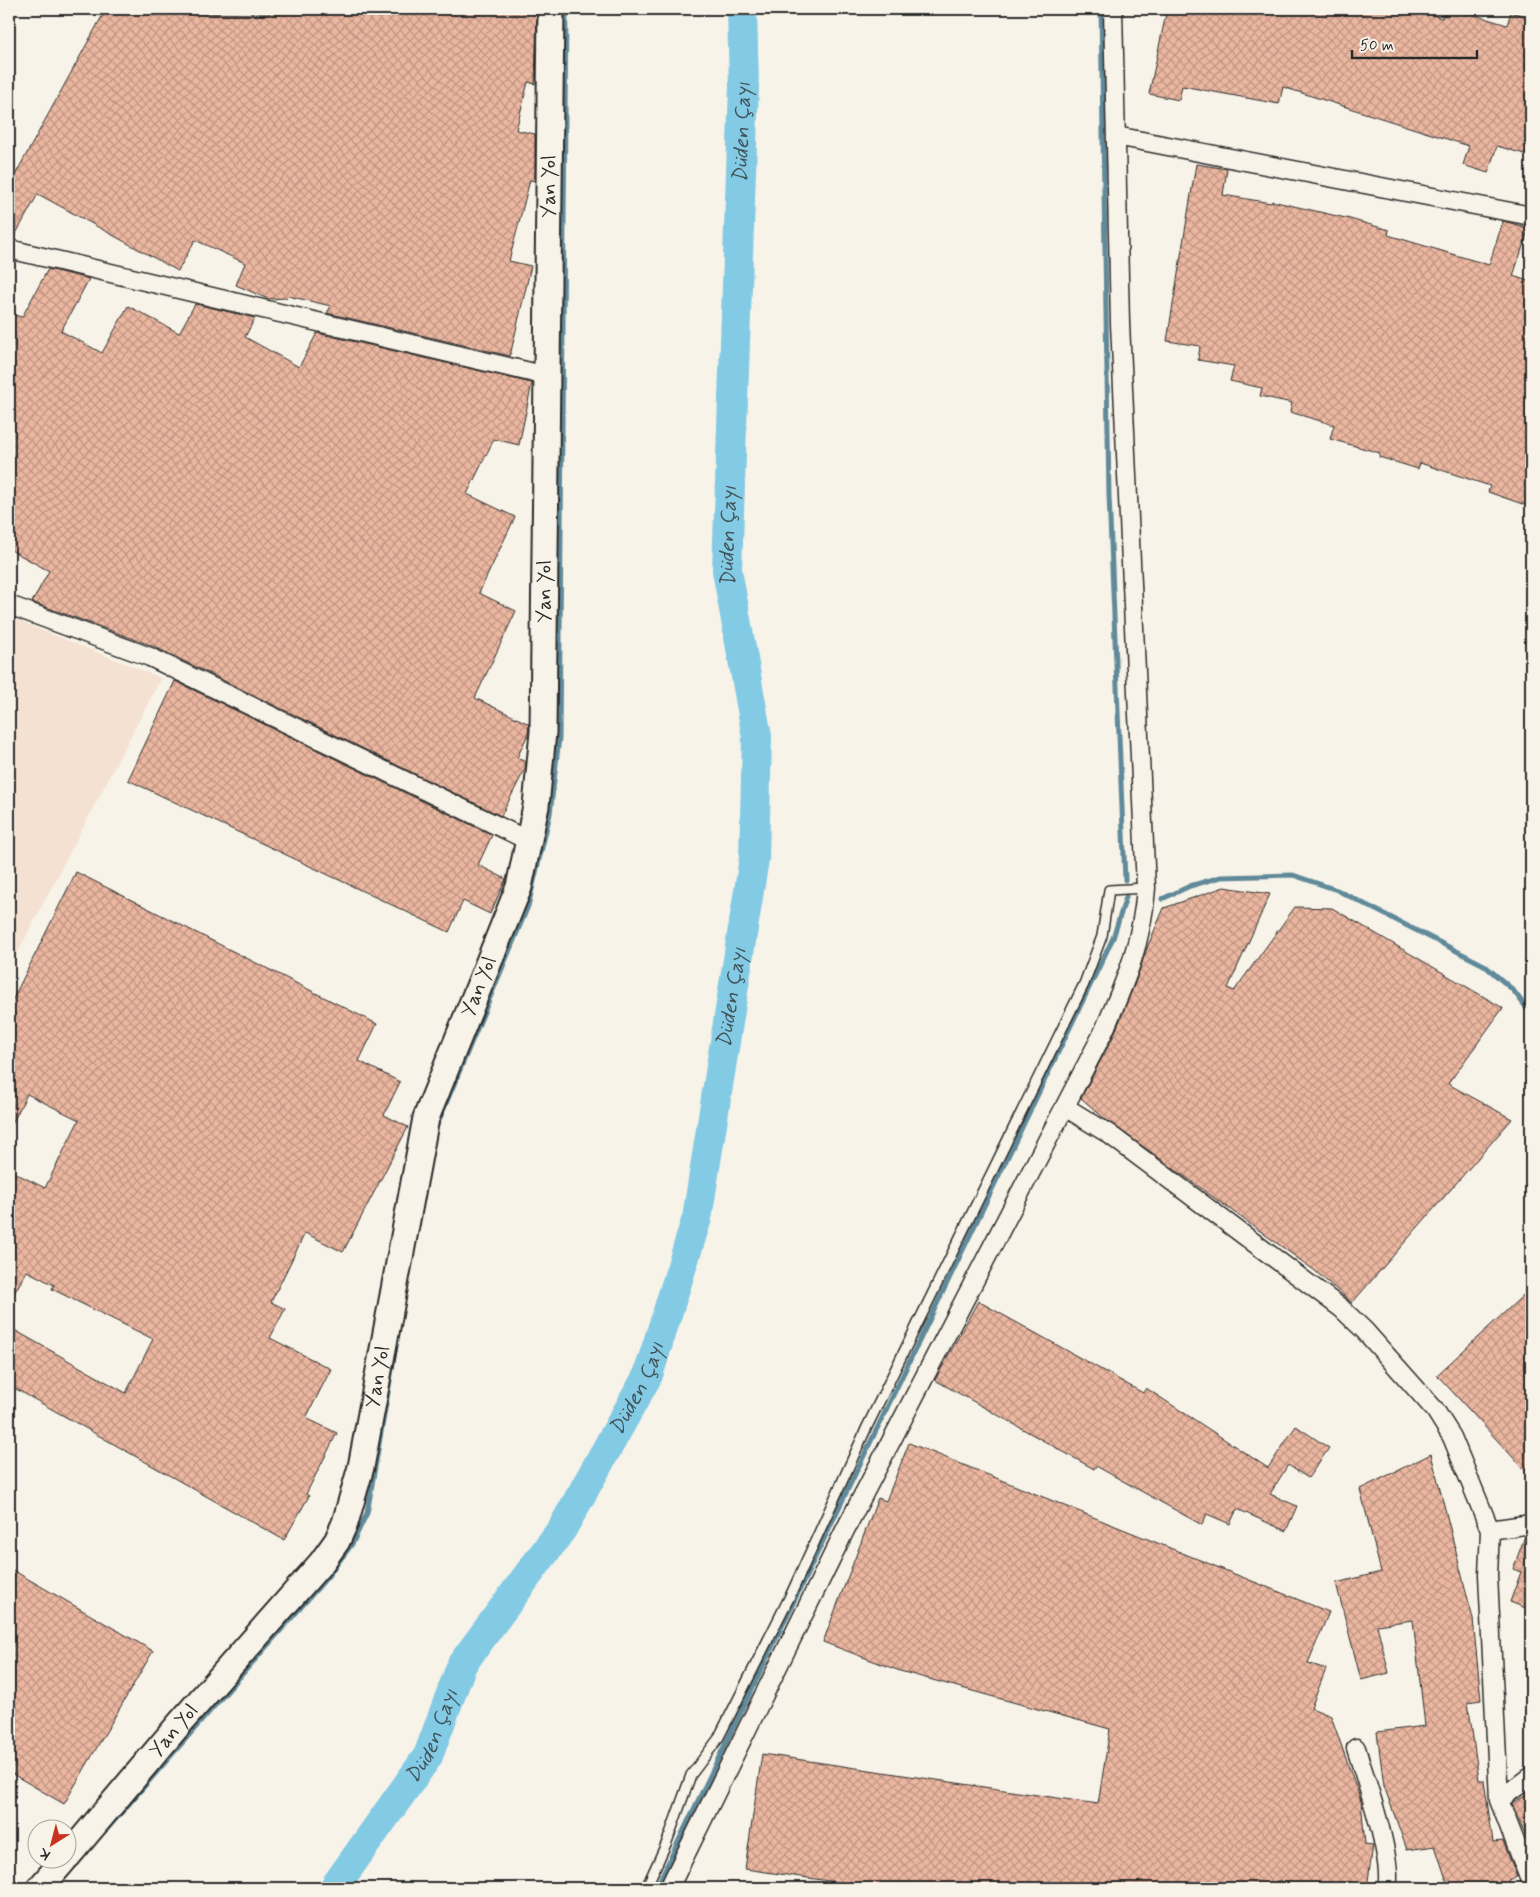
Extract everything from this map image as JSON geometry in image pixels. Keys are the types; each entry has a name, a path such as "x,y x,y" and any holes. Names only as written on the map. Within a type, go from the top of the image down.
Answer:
{"street":[{"name":"Yan Yol","path":"78,1844 181,1722 303,1586 336,1541 344,1523 361,1467 426,1118 516,894 536,806 543,732 551,9"},
{"path":"670,1888 769,1661 845,1530 1103,1033 1133,962 1144,917 1146,888 1120,322 1113,9"},
{"path":"1116,136 1531,216"},
{"path":"9,249 547,376"},
{"path":"9,605 150,657 529,841"},
{"path":"1065,1107 1109,1134 1342,1308 1364,1330 1434,1410 1452,1437 1490,1530 1488,1575 1499,1800 1531,1883"},
{"path":"1490,1530 1531,1524"},
{"path":"1356,1748 1378,1821 1386,1859 1387,1888"},
{"path":"1499,1800 1531,1776"},
{"path":"40,1888 55,1870"}],"lane":[{"path":"646,1888 667,1842 691,1775 718,1739 769,1661 792,1592 866,1429 1084,984 1102,936 1109,890 1146,888"}],"shaded area":[{"path":"9,617 161,678 9,969"}],"building":[{"path":"106,9 191,9 190,13 269,14 271,9 537,9 535,84 528,82 516,130 535,134 535,181 530,180 509,261 531,266 510,356 327,313 331,306 288,296 286,298 268,299 236,285 245,263 195,240 178,271 38,194 13,239 9,239 9,186"},
{"path":"1167,9 1414,9 1442,18 1445,9 1455,9 1507,25 1511,12 1531,18 1531,156 1497,146 1488,173 1463,165 1469,146 1283,87 1279,104 1182,86 1179,100 1149,94"},
{"path":"1196,164 1227,169 1223,195 1271,203 1272,201 1350,219 1389,230 1388,235 1489,265 1503,221 1529,228 1513,276 1531,282 1531,507 1488,492 1490,486 1420,463 1418,469 1379,457 1380,453 1330,439 1334,425 1290,412 1292,403 1260,396 1262,388 1230,381 1234,366 1198,360 1200,346 1167,341"},
{"path":"48,269 89,279 61,331 102,353 128,306 179,333 195,304 255,318 245,337 299,367 317,333 532,383 519,445 494,439 467,494 515,517 479,593 516,611 475,698 529,724 528,734 517,758 526,762 525,769 501,816 153,646 32,602 49,571 9,549 9,314 22,317"},
{"path":"175,681 492,835 478,865 506,879 490,914 463,901 449,932 128,780"},
{"path":"76,872 377,1024 359,1061 400,1082 384,1115 408,1127 343,1252 305,1233 271,1302 285,1309 270,1338 331,1369 306,1418 337,1433 306,1494 309,1496 284,1540 9,1385 9,1327 126,1393 153,1339 52,1289 54,1285 27,1271 9,1302 9,1170 45,1188 79,1120 27,1094 9,1130 9,1007"},
{"path":"1224,887 1270,894 1228,988 1234,991 1295,907 1332,908 1503,1008 1448,1084 1512,1119 1352,1303 1314,1270 1105,1119 1081,1098 1113,1037 1164,908"},
{"path":"1531,1288 1531,1477 1437,1375"},
{"path":"978,1301 1143,1393 1146,1388 1268,1468 1296,1426 1329,1448 1308,1478 1288,1465 1270,1494 1297,1506 1286,1531 1237,1509 1230,1524 1207,1514 1202,1525 1096,1466 1094,1469 935,1380"},
{"path":"909,1443 1329,1612 1308,1663 1326,1669 1311,1708 1331,1716 1361,1801 1365,1844 1373,1845 1367,1888 878,1888 745,1869 762,1754 1098,1804 1110,1729 900,1671 823,1642 878,1498 886,1501"},
{"path":"1431,1454 1473,1619 1481,1700 1468,1702 1479,1780 1484,1780 1493,1842 1503,1841 1517,1877 1508,1880 1512,1888 1449,1888 1435,1846 1407,1850 1384,1786 1377,1732 1425,1726 1413,1620 1377,1625 1389,1673 1361,1680 1336,1583 1381,1572 1360,1489"},
{"path":"1531,1535 1531,1610 1510,1602 1521,1572 1513,1569 1525,1536"},
{"path":"9,1568 153,1651 64,1804 9,1772"},
{"path":"1531,1792 1531,1849 1512,1804"}],"waterway":[{"path":"435,1130 528,906 550,814 559,738 566,9"},
{"name":"Düden Çayı","path":"334,1888 428,1756 462,1664 562,1529 648,1375 697,1218 754,859 757,737 727,570 744,86 742,9"},
{"path":"1101,9 1109,495 1125,880"},
{"path":"1162,899 1190,886 1221,877 1293,875 1337,890 1484,965 1513,990 1531,1014"},
{"path":"656,1888 1113,938 1126,897"},
{"path":"107,1829 328,1576 352,1544 367,1513 397,1340"}]}
